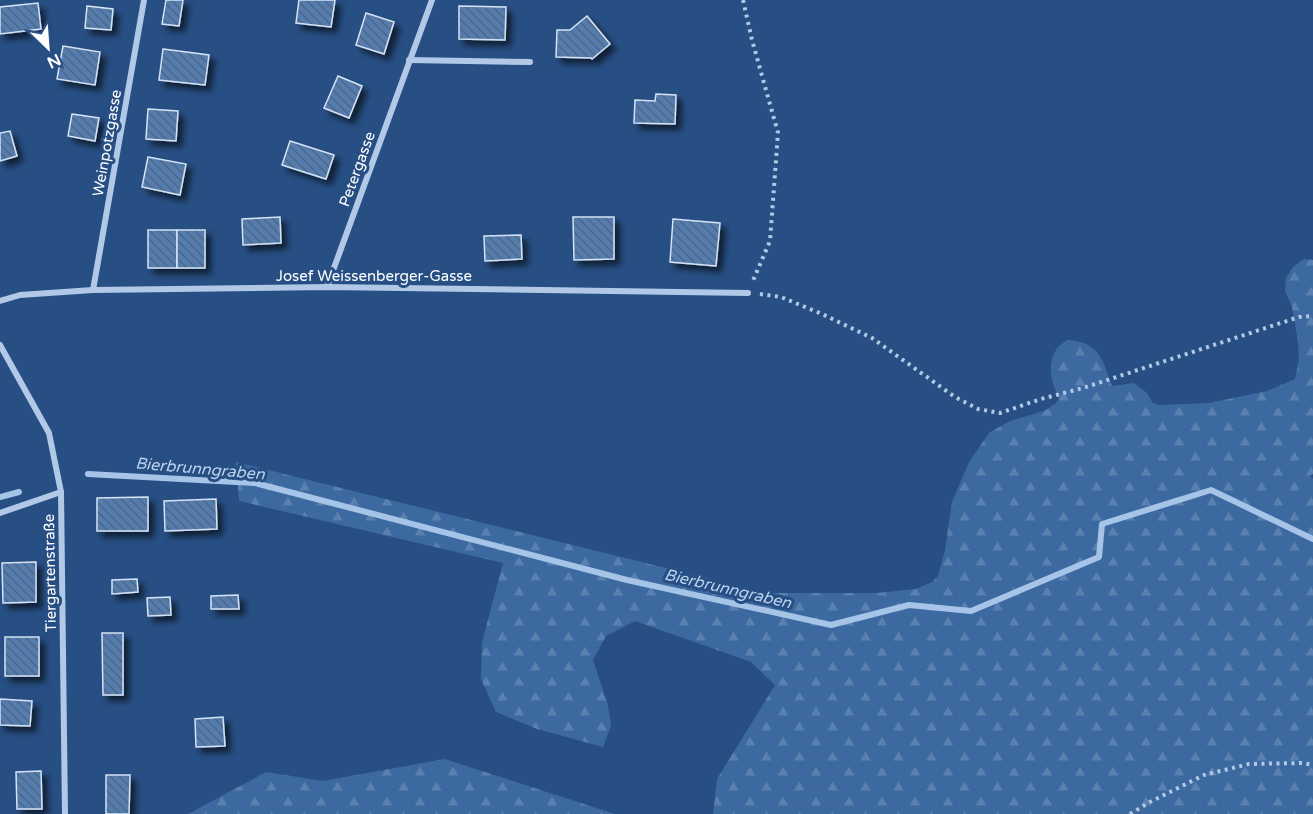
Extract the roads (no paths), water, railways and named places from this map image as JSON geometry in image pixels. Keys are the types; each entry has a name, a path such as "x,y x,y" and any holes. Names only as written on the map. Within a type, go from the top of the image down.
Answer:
{"street":[{"name":"Weinpotzgasse","path":"93,290 144,0"},
{"name":"Petergasse","path":"327,287 432,0"},
{"path":"410,60 530,62"},
{"name":"Josef Weissenberger-Gasse","path":"0,301 20,295 93,290 327,287 748,293"},
{"name":"Tiergartenstraße","path":"0,345 49,433 61,492 65,814"},
{"path":"0,513 61,492"}],"waterway":[{"name":"Bierbrunngraben","path":"88,474 255,483 627,580 831,625 909,605 971,611 1099,557 1102,524 1211,490 1313,539"},
{"name":"Bierbrunngraben","path":"0,497 19,492"}]}
